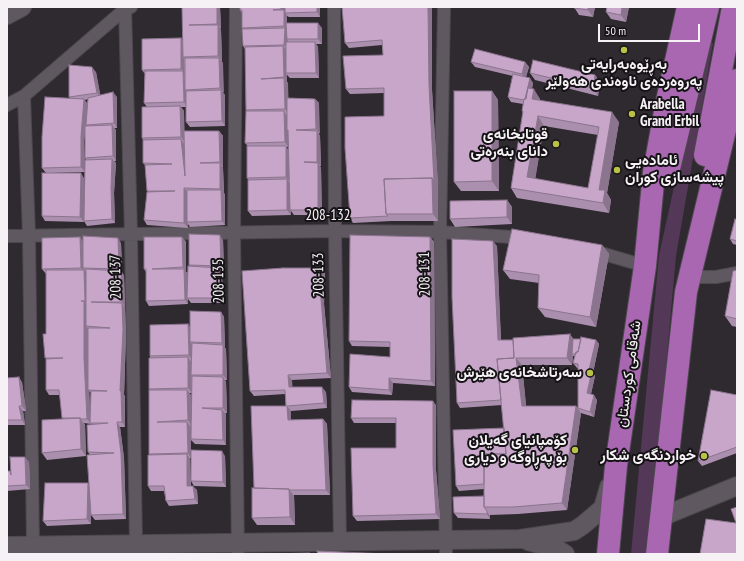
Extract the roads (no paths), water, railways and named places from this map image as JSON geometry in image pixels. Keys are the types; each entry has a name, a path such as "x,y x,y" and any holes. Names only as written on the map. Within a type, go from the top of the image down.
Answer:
{"highway":[{"name":"شەقامی کوردستان","path":"608,554 616,466 645,266 654,172 667,101 688,7"},
{"name":"شەقامی کوردستان","path":"645,266 708,7"},
{"path":"657,554 684,308 689,277 696,203 733,7"},
{"path":"689,277 737,80"}],"street":[{"path":"7,15 22,7"},
{"name":"208-135","path":"236,7 234,233 238,548"},
{"name":"208-133","path":"334,7 335,231 340,542"},
{"name":"208-131","path":"444,7 440,232 446,547"},
{"path":"7,105 24,96 127,8"},
{"name":"208-137","path":"127,8 136,544"},
{"path":"24,96 29,236 33,546"},
{"name":"208-132","path":"7,236 335,231 440,232 536,238"},
{"path":"580,248 609,254 645,266"},
{"path":"689,277 716,277 737,273"},
{"path":"7,546 136,544 238,548 340,542 446,547 520,539 574,531 584,525 603,508 616,466"},
{"path":"661,517 737,486"},
{"path":"520,539 555,548 565,554"}],"place":[{"name":"بەڕێوەبەرایەتی پەروەردەی ناوەندی هەولێر","path":"624,50"},
{"name":"Arabella Grand Erbil","path":"632,114"},
{"name":"قوتابخانەی دانای بنەرەتی","path":"556,144"},
{"name":"ئامادەیی پیشەسازی کوران","path":"617,170"},
{"name":"سەرتاشخانەی هێرش","path":"590,373"},
{"name":"کۆمپانیای گەیلان بۆ پەڕاوگە و دیاری","path":"575,450"},
{"name":"خواردنگەی شکار","path":"704,456"}]}
